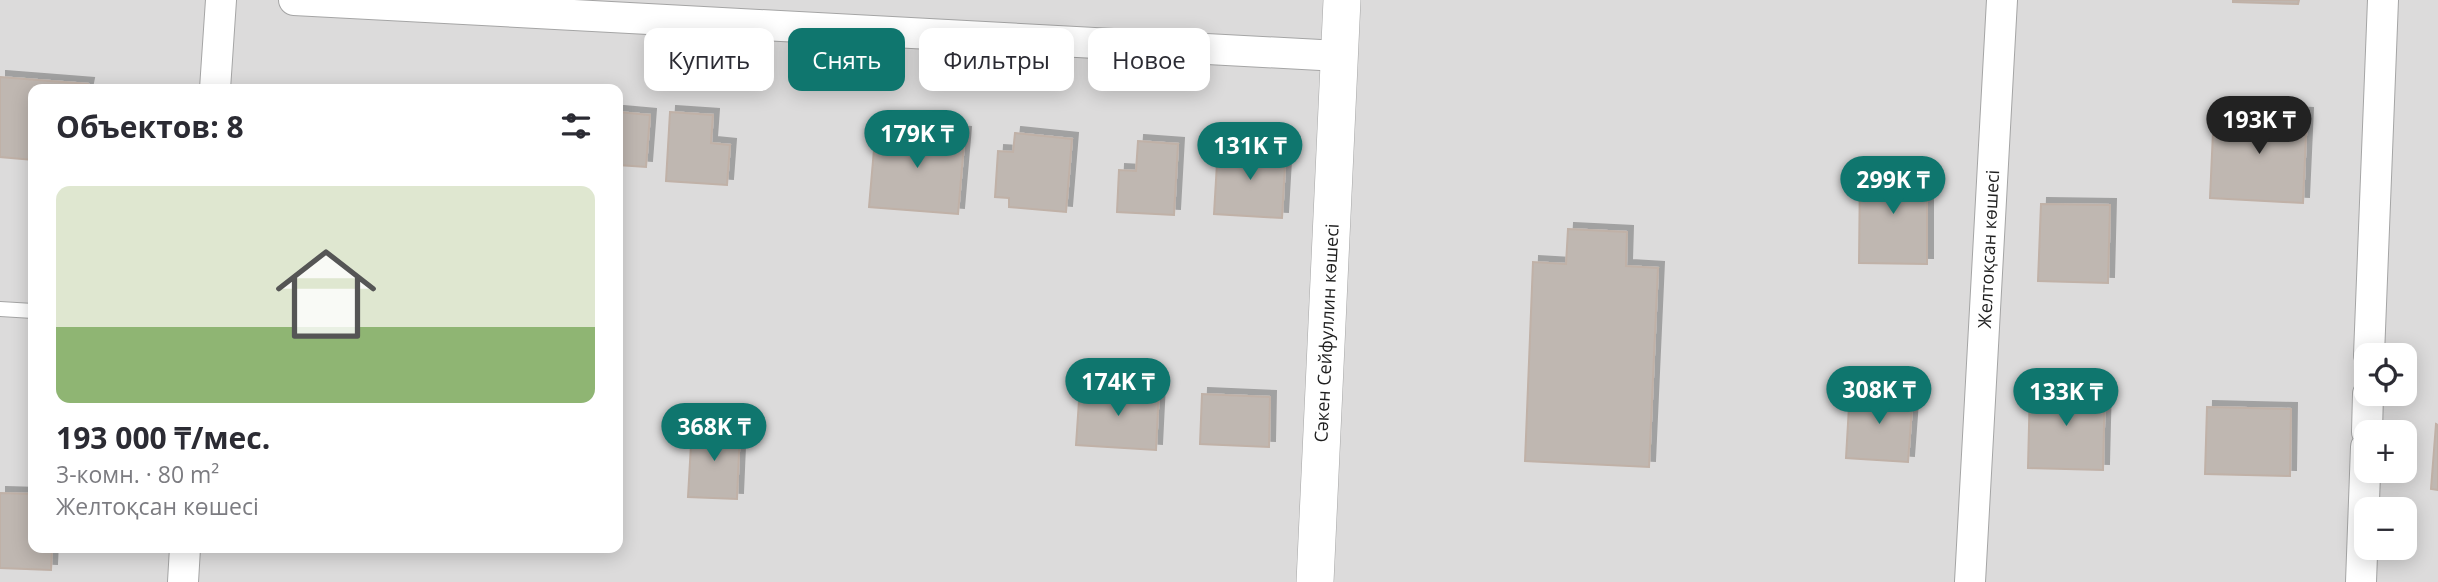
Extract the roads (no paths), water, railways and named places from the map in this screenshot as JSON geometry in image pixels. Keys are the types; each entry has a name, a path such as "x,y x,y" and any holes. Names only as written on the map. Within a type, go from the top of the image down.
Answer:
{"street":[{"path":"215,84 222,0"},
{"path":"294,0 1339,56"},
{"name":"Сәкен Сейфуллин көшесі","path":"1315,582 1342,0"},
{"name":"Желтоқсан көшесі","path":"1970,582 2002,0"},
{"path":"2370,343 2383,0"},
{"path":"2361,582 2365,483"},
{"path":"183,582 185,553"}],"lane":[{"path":"0,309 28,311"}]}
